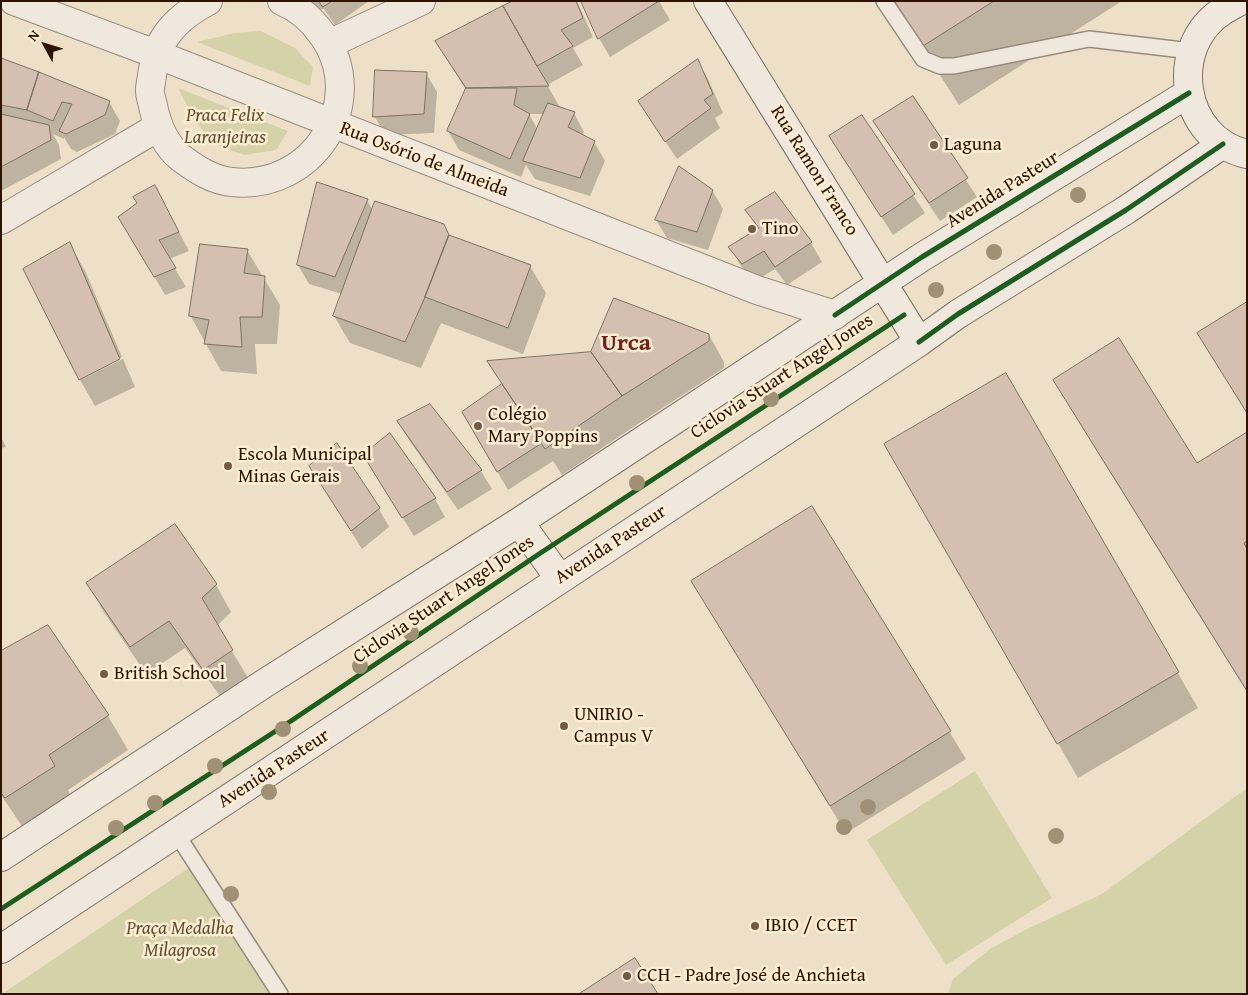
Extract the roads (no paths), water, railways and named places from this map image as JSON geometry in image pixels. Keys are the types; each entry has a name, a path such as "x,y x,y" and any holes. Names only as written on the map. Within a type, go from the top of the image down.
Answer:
{"street":[{"name":"Rua Osório de Almeida","path":"14,1 156,54 757,290 835,314"},
{"path":"208,1 189,11 170,30 156,54 150,91 158,127 175,154 201,173 231,182 262,182 291,171 316,151 332,124 339,104 340,84 337,63 329,44 314,22 292,5 282,1"},
{"path":"329,44 421,1"},
{"name":"Rua Ramon Franco","path":"708,1 920,342"},
{"path":"1235,149 1207,130 1196,113 1189,93 1187,72 1191,51 1216,9 1241,1"},
{"name":"Avenida Pasteur","path":"1,857 265,683 519,522 922,257 1189,93"},
{"path":"1,220 158,127"},
{"name":"Avenida Pasteur","path":"1,949 920,342 958,314 1126,210 1235,149"},
{"path":"519,522 560,579"}],"lane":[{"path":"884,1 923,59 940,66 954,66 1089,39 1191,51"},
{"path":"176,833 280,994"}],"place":[{"name":"Laguna","path":"934,145"},
{"name":"Tino","path":"752,229"},
{"name":"Colégio Mary Poppins","path":"478,426"},
{"name":"Escola Municipal Minas Gerais","path":"228,466"},
{"name":"British School","path":"104,674"},
{"name":"UNIRIO - Campus V","path":"564,726"},
{"name":"IBIO / CCET","path":"755,926"},
{"name":"CCH - Padre José de Anchieta","path":"627,976"}],"district":[{"name":"Urca","path":"626,344"}],"park label":[{"name":"Praca Felix Laranjeiras","path":"225,127"},
{"name":"Praça Medalha Milagrosa","path":"180,940"}]}
